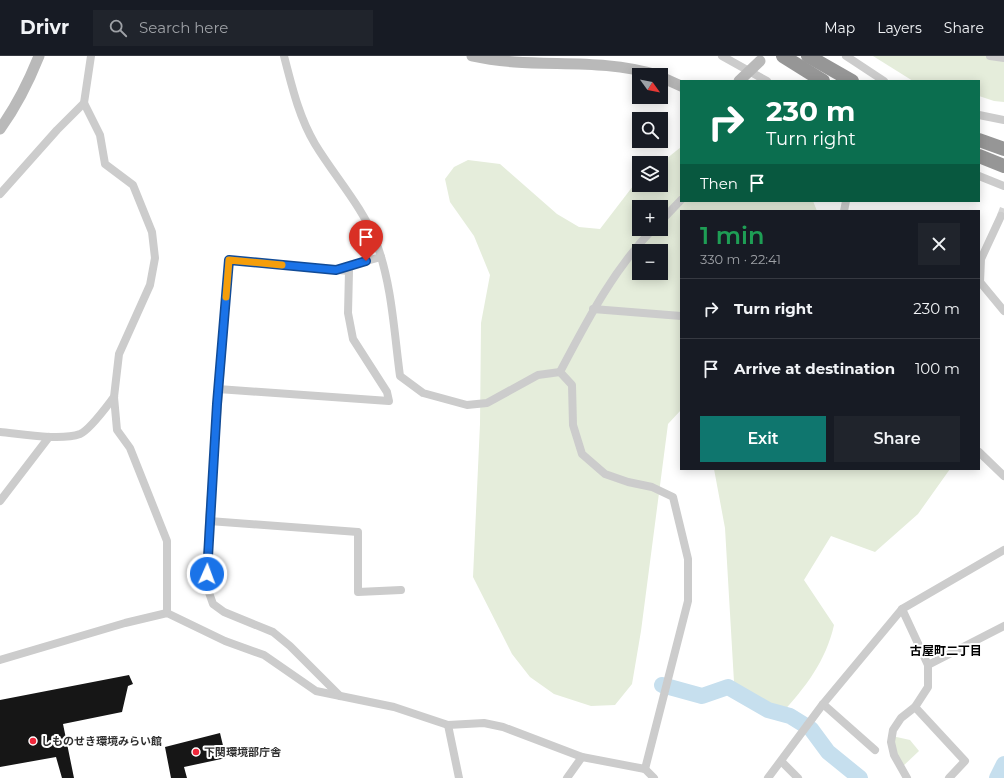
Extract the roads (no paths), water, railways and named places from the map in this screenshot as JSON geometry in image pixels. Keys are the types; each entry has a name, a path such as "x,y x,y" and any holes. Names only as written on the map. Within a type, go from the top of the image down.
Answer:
{"highway":[{"path":"784,56 821,80"},
{"path":"808,56 850,80"},
{"path":"980,140 1004,149"},
{"path":"980,156 1004,167"}],"street":[{"path":"0,128 19,98 39,56"},
{"path":"91,56 84,103 100,135 106,164 133,185 152,232 156,258 150,285 119,354 114,397 118,430 130,448 167,540 167,613"},
{"path":"284,56 299,114 315,144 361,211 376,242 384,270 400,376 423,393 467,405 488,403 538,375 560,372"},
{"path":"474,56 494,60 608,62 639,68"},
{"path":"722,56 765,80"},
{"path":"846,56 882,80"},
{"path":"990,56 1004,58"},
{"path":"740,80 760,61"},
{"path":"668,80 680,86"},
{"path":"0,194 57,130 84,103"},
{"path":"980,114 1004,120"},
{"path":"980,176 1004,186"},
{"path":"668,214 680,201"},
{"path":"1001,216 981,259 980,282 1004,311"},
{"path":"560,372 593,309 636,247 646,236"},
{"path":"336,270 380,257"},
{"path":"218,389 389,401 387,392 353,339 348,313 349,271 229,260 218,389 209,521 207,587 213,604 224,612 273,632 290,646 340,696"},
{"path":"593,309 680,316"},
{"path":"560,372 572,385 574,425 582,454 605,474 628,482 652,487 673,498 688,559 688,601 645,768"},
{"path":"0,432 48,437 81,434 99,417 114,397"},
{"path":"0,501 48,437"},
{"path":"980,453 1004,476"},
{"path":"209,521 358,532 358,592 401,590"},
{"path":"768,778 782,762 823,704 902,610 1004,550"},
{"path":"902,610 928,665 928,687 915,707 901,718 893,730 890,742 894,755 907,778"},
{"path":"0,660 125,623 167,613 225,641 264,655 316,691 394,707 448,724 484,723 503,727 582,757 645,768 654,778"},
{"path":"928,665 1004,626"},
{"path":"823,704 875,750"},
{"path":"915,707 964,761 949,778"},
{"path":"448,724 459,778"},
{"path":"568,778 582,757"},
{"path":"782,762 798,778"}],"waterway":[{"path":"662,685 702,696 728,687 768,710 790,716 811,729 828,752 860,778"},
{"path":"997,778 1004,764"}],"tunnel":[{"path":"1001,216 1004,208"}],"place":[{"name":"しものせき環境みらい館","path":"33,741"},
{"name":"下関環境部庁舎","path":"196,752"}],"district":[{"name":"古屋町二丁目","path":"946,651"}]}
